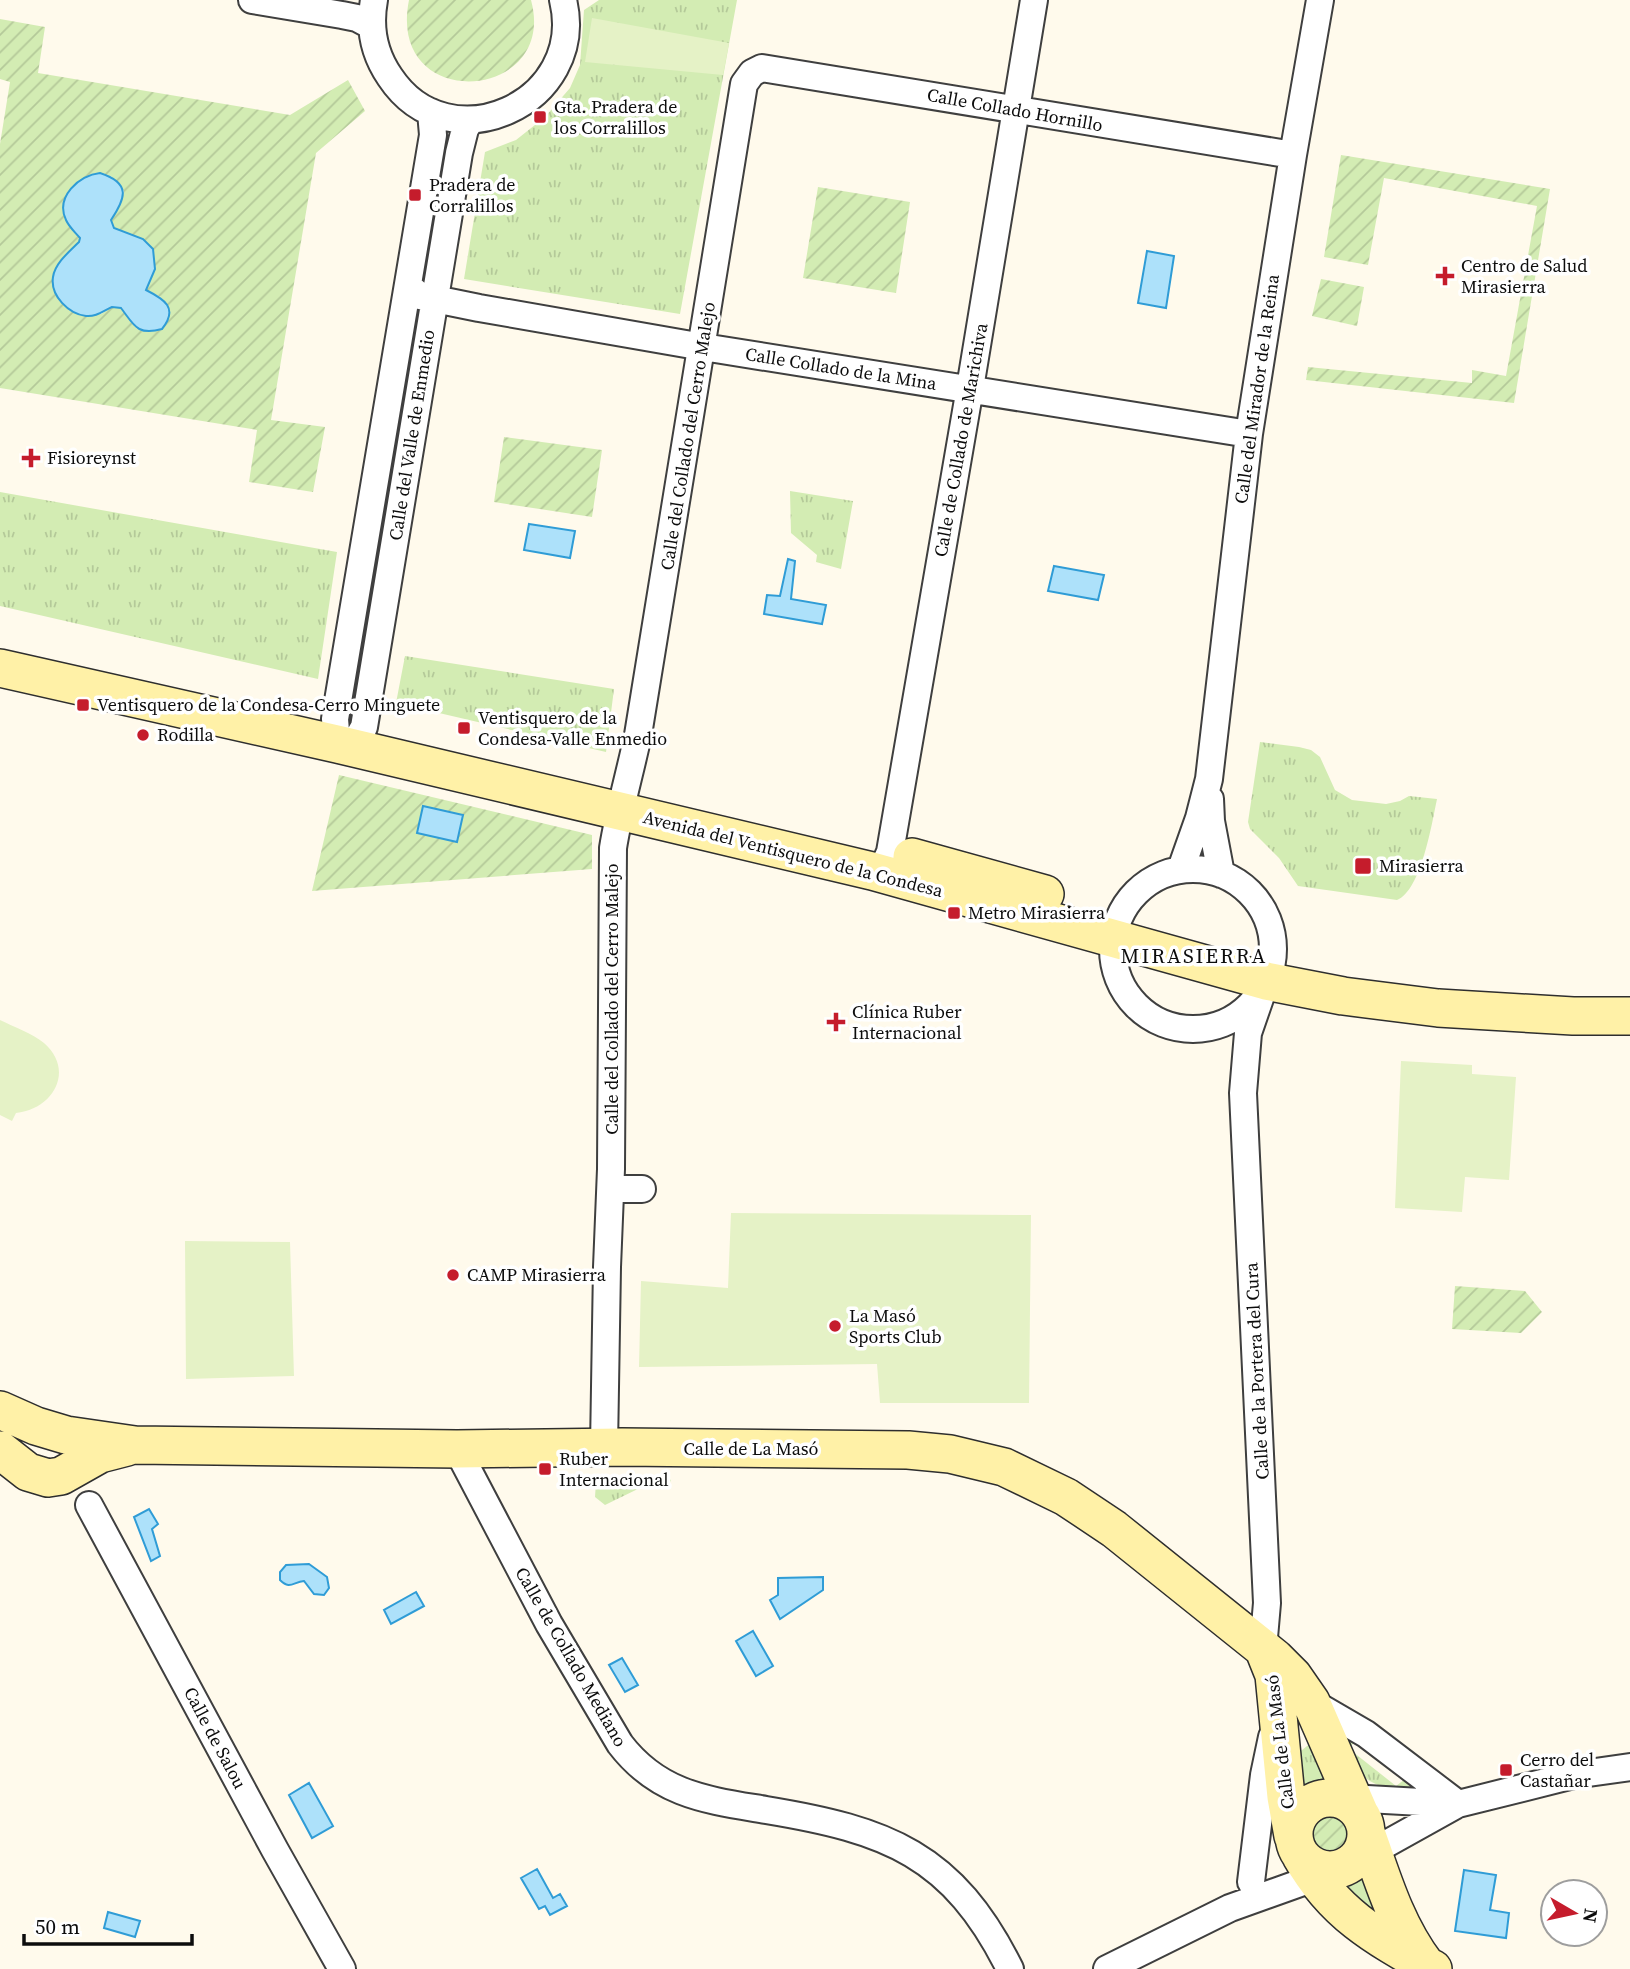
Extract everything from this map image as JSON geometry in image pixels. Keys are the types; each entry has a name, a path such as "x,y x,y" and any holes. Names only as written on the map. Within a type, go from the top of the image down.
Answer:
{"main road":[{"name":"Avenida del Ventisquero de la Condesa","path":"0,644 347,734 881,862 980,875 1116,927 1269,969 1343,996 1438,1008 1573,1016 1630,1016"},
{"name":"Avenida del Ventisquero de la Condesa","path":"0,668 347,734"},
{"name":"Avenida del Ventisquero de la Condesa","path":"1269,969 1346,973 1440,985 1515,990 1630,992"},
{"path":"0,1410 34,1458"},
{"name":"Calle de La Masó","path":"34,1458 100,1454 135,1445 457,1449 613,1447 908,1450 950,1454 1004,1467 1066,1497 1114,1528 1263,1649 1273,1675 1313,1715 1332,1835 1349,1916 1378,1939 1430,1967"},
{"name":"Calle de La Masó","path":"1313,1715 1283,1761 1332,1835 1386,1888 1408,1937 1430,1967"}],"street":[{"path":"252,0 357,18 373,13 374,44 383,67 397,87 415,103 431,112 470,121 510,111 526,102 544,85 555,69 562,51 566,32 563,0"},
{"name":"Calle de Collado de Marichiva","path":"881,862 970,388 1034,0"},
{"name":"Calle del Mirador de la Reina","path":"1181,869 1209,779 1248,434 1320,0"},
{"name":"Calle Collado Hornillo","path":"744,84 752,73 762,68 1293,155"},
{"name":"Calle del Collado del Cerro Malejo","path":"613,1447 614,1345 624,1268 625,1189 612,863 703,347 744,84"},
{"name":"Calle del Valle de Enmedio","path":"347,734 408,286 433,135 431,112"},
{"name":"Calle del Valle de Enmedio","path":"347,734 435,300 461,140 470,121"},
{"name":"Calle Collado de la Mina","path":"408,286 420,296 435,300 703,347 1248,434"},
{"name":"Calle del Mirador de la Reina","path":"1209,779 1211,821 1221,874"},
{"path":"1194,868 1221,874 1244,887 1261,906 1271,930 1269,969 1259,995 1237,1017 1209,1028 1189,1030 1171,1027 1137,1008 1125,993 1116,976 1112,957 1116,927 1134,894 1144,885 1167,873 1194,868"},
{"name":"Calle de la Portera del Cura","path":"1263,1649 1267,1603 1244,1093 1248,1033 1269,969"},
{"name":"Calle de la Portera del Cura","path":"1209,1028 1230,1051 1244,1093"},
{"path":"0,1428 34,1458"},
{"name":"Calle de Collado Mediano","path":"457,1449 549,1624 620,1744 633,1760 653,1777 676,1790 710,1800 846,1826 919,1856 952,1883 984,1921 1010,1969"},
{"name":"Calle de Salou","path":"34,1458 89,1505 342,1969"},
{"path":"1245,1897 1264,1775 1313,1715 1366,1734 1458,1804"},
{"path":"1107,1969 1245,1897 1332,1835 1574,1775 1630,1767"},
{"path":"1386,1888 1389,1861 1399,1840 1410,1829 1458,1804"},
{"path":"1245,1897 1332,1835 1410,1829"},
{"path":"1245,1897 1298,1901 1349,1916"}],"green space":[{"path":"409,0 531,0 533,34 521,59 499,75 472,81 445,77 422,63 409,37"},
{"path":"599,0 737,0 680,314 464,279 485,152 516,140 545,117 570,88 580,65 584,10"},
{"path":"592,18 729,43 723,75 585,62"},
{"path":"0,19 45,27 38,73 290,115 348,80 365,111 316,153 271,420 325,427 313,492 249,482 257,430 0,388 0,144 10,82 0,79","holes":["111,176 124,191 111,220 114,228 143,239 153,249 155,269 146,290 161,297 137,329 121,308 112,307 101,314 64,258 79,242 80,237 65,219 64,203"]},
{"path":"442,139 454,139 429,286 421,282"},
{"path":"1341,155 1550,189 1514,403 1306,380 1308,367 1472,383 1472,370 1506,376 1537,206 1384,178 1368,265 1324,257"},
{"path":"818,187 910,202 896,293 803,278"},
{"path":"1321,279 1364,287 1357,326 1312,316"},
{"path":"411,306 423,311 359,704 350,702"},
{"path":"504,437 602,450 592,517 494,502"},
{"path":"790,491 853,501 841,569 816,562 817,555 791,533"},
{"path":"0,492 337,552 318,679 0,606"},
{"path":"405,656 614,689 606,752 396,703"},
{"path":"1260,742 1311,750 1320,757 1335,790 1352,800 1386,804 1409,796 1437,799 1419,870 1405,894 1397,900 1298,886 1279,858 1250,829 1248,822"},
{"path":"339,775 592,835 592,869 312,891"},
{"path":"0,1020 44,1043 58,1065 59,1076 50,1096 29,1110 16,1113 12,1121 0,1115"},
{"path":"1401,1061 1472,1065 1472,1074 1516,1077 1509,1180 1465,1177 1462,1212 1395,1208"},
{"name":"La Masó Sports Club","path":"731,1213 1031,1215 1029,1403 880,1403 877,1364 639,1367 641,1281 728,1288"},
{"path":"185,1241 290,1242 294,1376 186,1379"},
{"path":"1455,1286 1525,1291 1542,1312 1521,1333 1452,1329"},
{"path":"608,1478 671,1481 663,1486 644,1486 605,1505 595,1497 596,1482"},
{"path":"1343,1732 1360,1738 1348,1748 1396,1786 1409,1776 1424,1789 1394,1789 1367,1779 1351,1761"},
{"path":"1312,1742 1328,1783 1315,1784 1300,1792 1297,1754"},
{"path":"1329,1813 1337,1814 1343,1819 1348,1825 1348,1841 1343,1847 1337,1852 1329,1853 1321,1852 1315,1847 1310,1841 1309,1833 1310,1825 1315,1819 1321,1814"},
{"path":"1366,1870 1389,1923 1338,1884"}],"water":[{"path":"100,173 117,181 123,192 120,205 111,220 114,228 143,239 153,249 155,269 146,290 167,305 169,315 162,329 147,331 137,328 121,308 112,307 93,316 80,315 67,308 55,291 53,277 57,267 80,238 70,227 63,211 66,196 84,178"},
{"path":"1147,251 1174,256 1166,308 1138,303"},
{"path":"529,524 575,531 570,558 524,550"},
{"path":"788,559 795,561 791,599 826,605 822,624 764,614 767,595 780,596"},
{"path":"1054,566 1104,575 1098,600 1048,591"},
{"path":"423,806 463,815 457,842 417,833"},
{"path":"149,1509 158,1524 152,1529 160,1556 151,1561 134,1517"},
{"path":"309,1564 327,1577 329,1588 324,1595 314,1594 304,1581 289,1585 280,1580 280,1572 286,1565"},
{"path":"823,1577 823,1590 780,1619 770,1600 778,1595 778,1578"},
{"path":"416,1592 424,1606 391,1624 384,1610"},
{"path":"753,1631 773,1666 756,1676 736,1641"},
{"path":"622,1658 638,1685 625,1692 609,1665"},
{"path":"309,1783 333,1826 312,1838 289,1795"},
{"path":"537,1869 553,1898 560,1894 567,1906 550,1915 545,1906 539,1909 521,1878"},
{"path":"1464,1870 1496,1875 1490,1910 1509,1913 1506,1938 1455,1931"},
{"path":"108,1912 140,1921 135,1937 104,1928"}],"place":[{"name":"Gta. Pradera de los Corralillos","path":"540,117"},
{"name":"Pradera de Corralillos","path":"415,195"},
{"name":"Centro de Salud Mirasierra","path":"1445,276"},
{"name":"Fisioreynst","path":"31,458"},
{"name":"Ventisquero de la Condesa-Cerro Minguete","path":"83,705"},
{"name":"Ventisquero de la Condesa-Valle Enmedio","path":"464,728"},
{"name":"Rodilla","path":"143,735"},
{"name":"Mirasierra","path":"1363,866"},
{"name":"Metro Mirasierra","path":"954,913"},
{"name":"Clínica Ruber Internacional","path":"836,1022"},
{"name":"CAMP Mirasierra","path":"453,1275"},
{"name":"La Masó Sports Club","path":"835,1326"},
{"name":"Ruber Internacional","path":"545,1469"},
{"name":"Cerro del Castañar","path":"1506,1770"}],"district":[{"name":"MIRASIERRA","path":"1194,956"}]}
